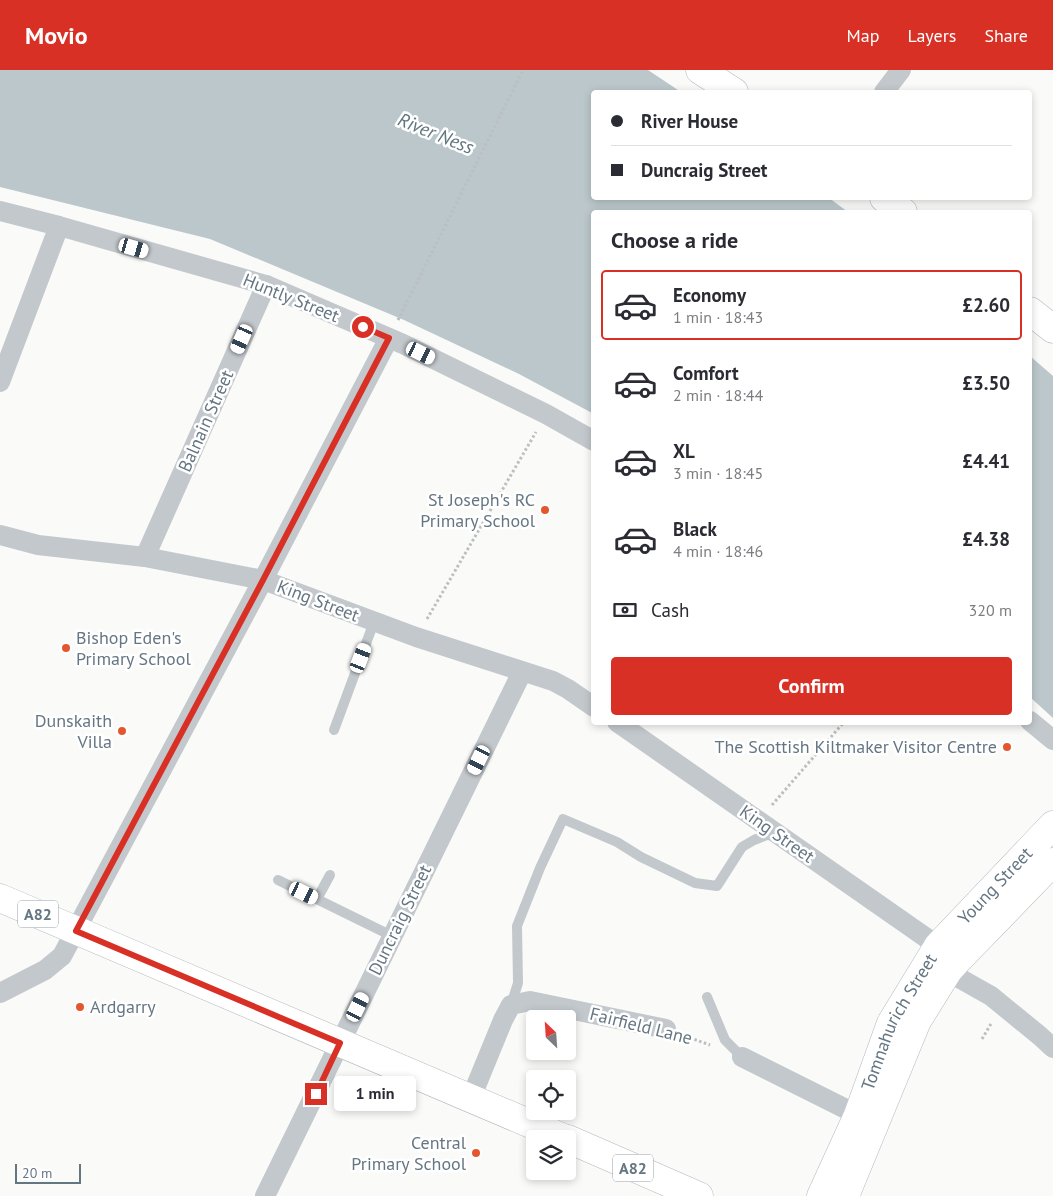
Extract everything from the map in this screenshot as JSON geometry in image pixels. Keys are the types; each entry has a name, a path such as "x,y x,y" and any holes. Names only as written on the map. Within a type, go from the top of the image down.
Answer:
{"main road":[{"path":"700,70 731,90"},
{"path":"887,200 900,210"},
{"path":"1032,312 1053,329"},
{"name":"Young Street","path":"943,960 1053,825"},
{"name":"Young Street","path":"943,960 1053,862"},
{"name":"A82","path":"0,898 546,1130"},
{"name":"Tomnahurich Street","path":"821,1196 858,1114 891,1023 943,960"},
{"name":"Tomnahurich Street","path":"845,1196 943,960"},
{"name":"A82","path":"576,1143 699,1196"}],"street":[{"path":"886,90 901,70"},
{"name":"Huntly Street","path":"0,211 266,285 389,338 546,414 591,438"},
{"path":"1,378 59,226"},
{"name":"Balnain Street","path":"146,558 266,285"},
{"path":"0,993 45,970 62,956 263,580 389,338"},
{"name":"King Street","path":"0,535 38,545 146,558 263,580 416,637 554,681 591,705"},
{"name":"Duncraig Street","path":"265,1196 522,672"},
{"path":"1032,723 1053,740"},
{"name":"King Street","path":"621,725 766,826 943,960 966,981 1003,1004 1053,1048"},
{"name":"Fairfield Lane","path":"511,1005 530,1000 666,1029"},
{"path":"471,1098 502,1020 511,1005"},
{"path":"742,1057 858,1114"}],"lane":[{"path":"334,730 374,622"},
{"path":"511,1005 518,983 516,926 562,818 617,842 640,857 694,883 717,886 742,847 754,840 766,826"},
{"path":"317,899 330,875"},
{"path":"278,880 392,936"},
{"path":"707,997 725,1040 742,1057"}],"path":[{"path":"398,320 523,70"},
{"path":"416,637 546,414"},
{"path":"766,826 842,725"},
{"name":"Fairfield Lane","path":"666,1029 742,1057"}],"water":[{"name":"River Ness","path":"0,70 648,70 678,90 591,90 591,200 832,200 845,210 591,210 591,412 519,374 404,320 210,239 0,187"},
{"path":"1032,358 1053,376 1053,718 1032,699"}],"place":[{"name":"St Joseph's RC Primary School","path":"545,510"},
{"name":"Bishop Eden's Primary School","path":"66,648"},
{"name":"Dunskaith Villa","path":"122,731"},
{"name":"The Scottish Kiltmaker Visitor Centre","path":"1007,747"},
{"name":"Ardgarry","path":"80,1007"},
{"name":"Central Primary School","path":"476,1153"}],"route":[{"path":"316,1094 340,1043 76,931 263,580 389,338 363,327"}]}
